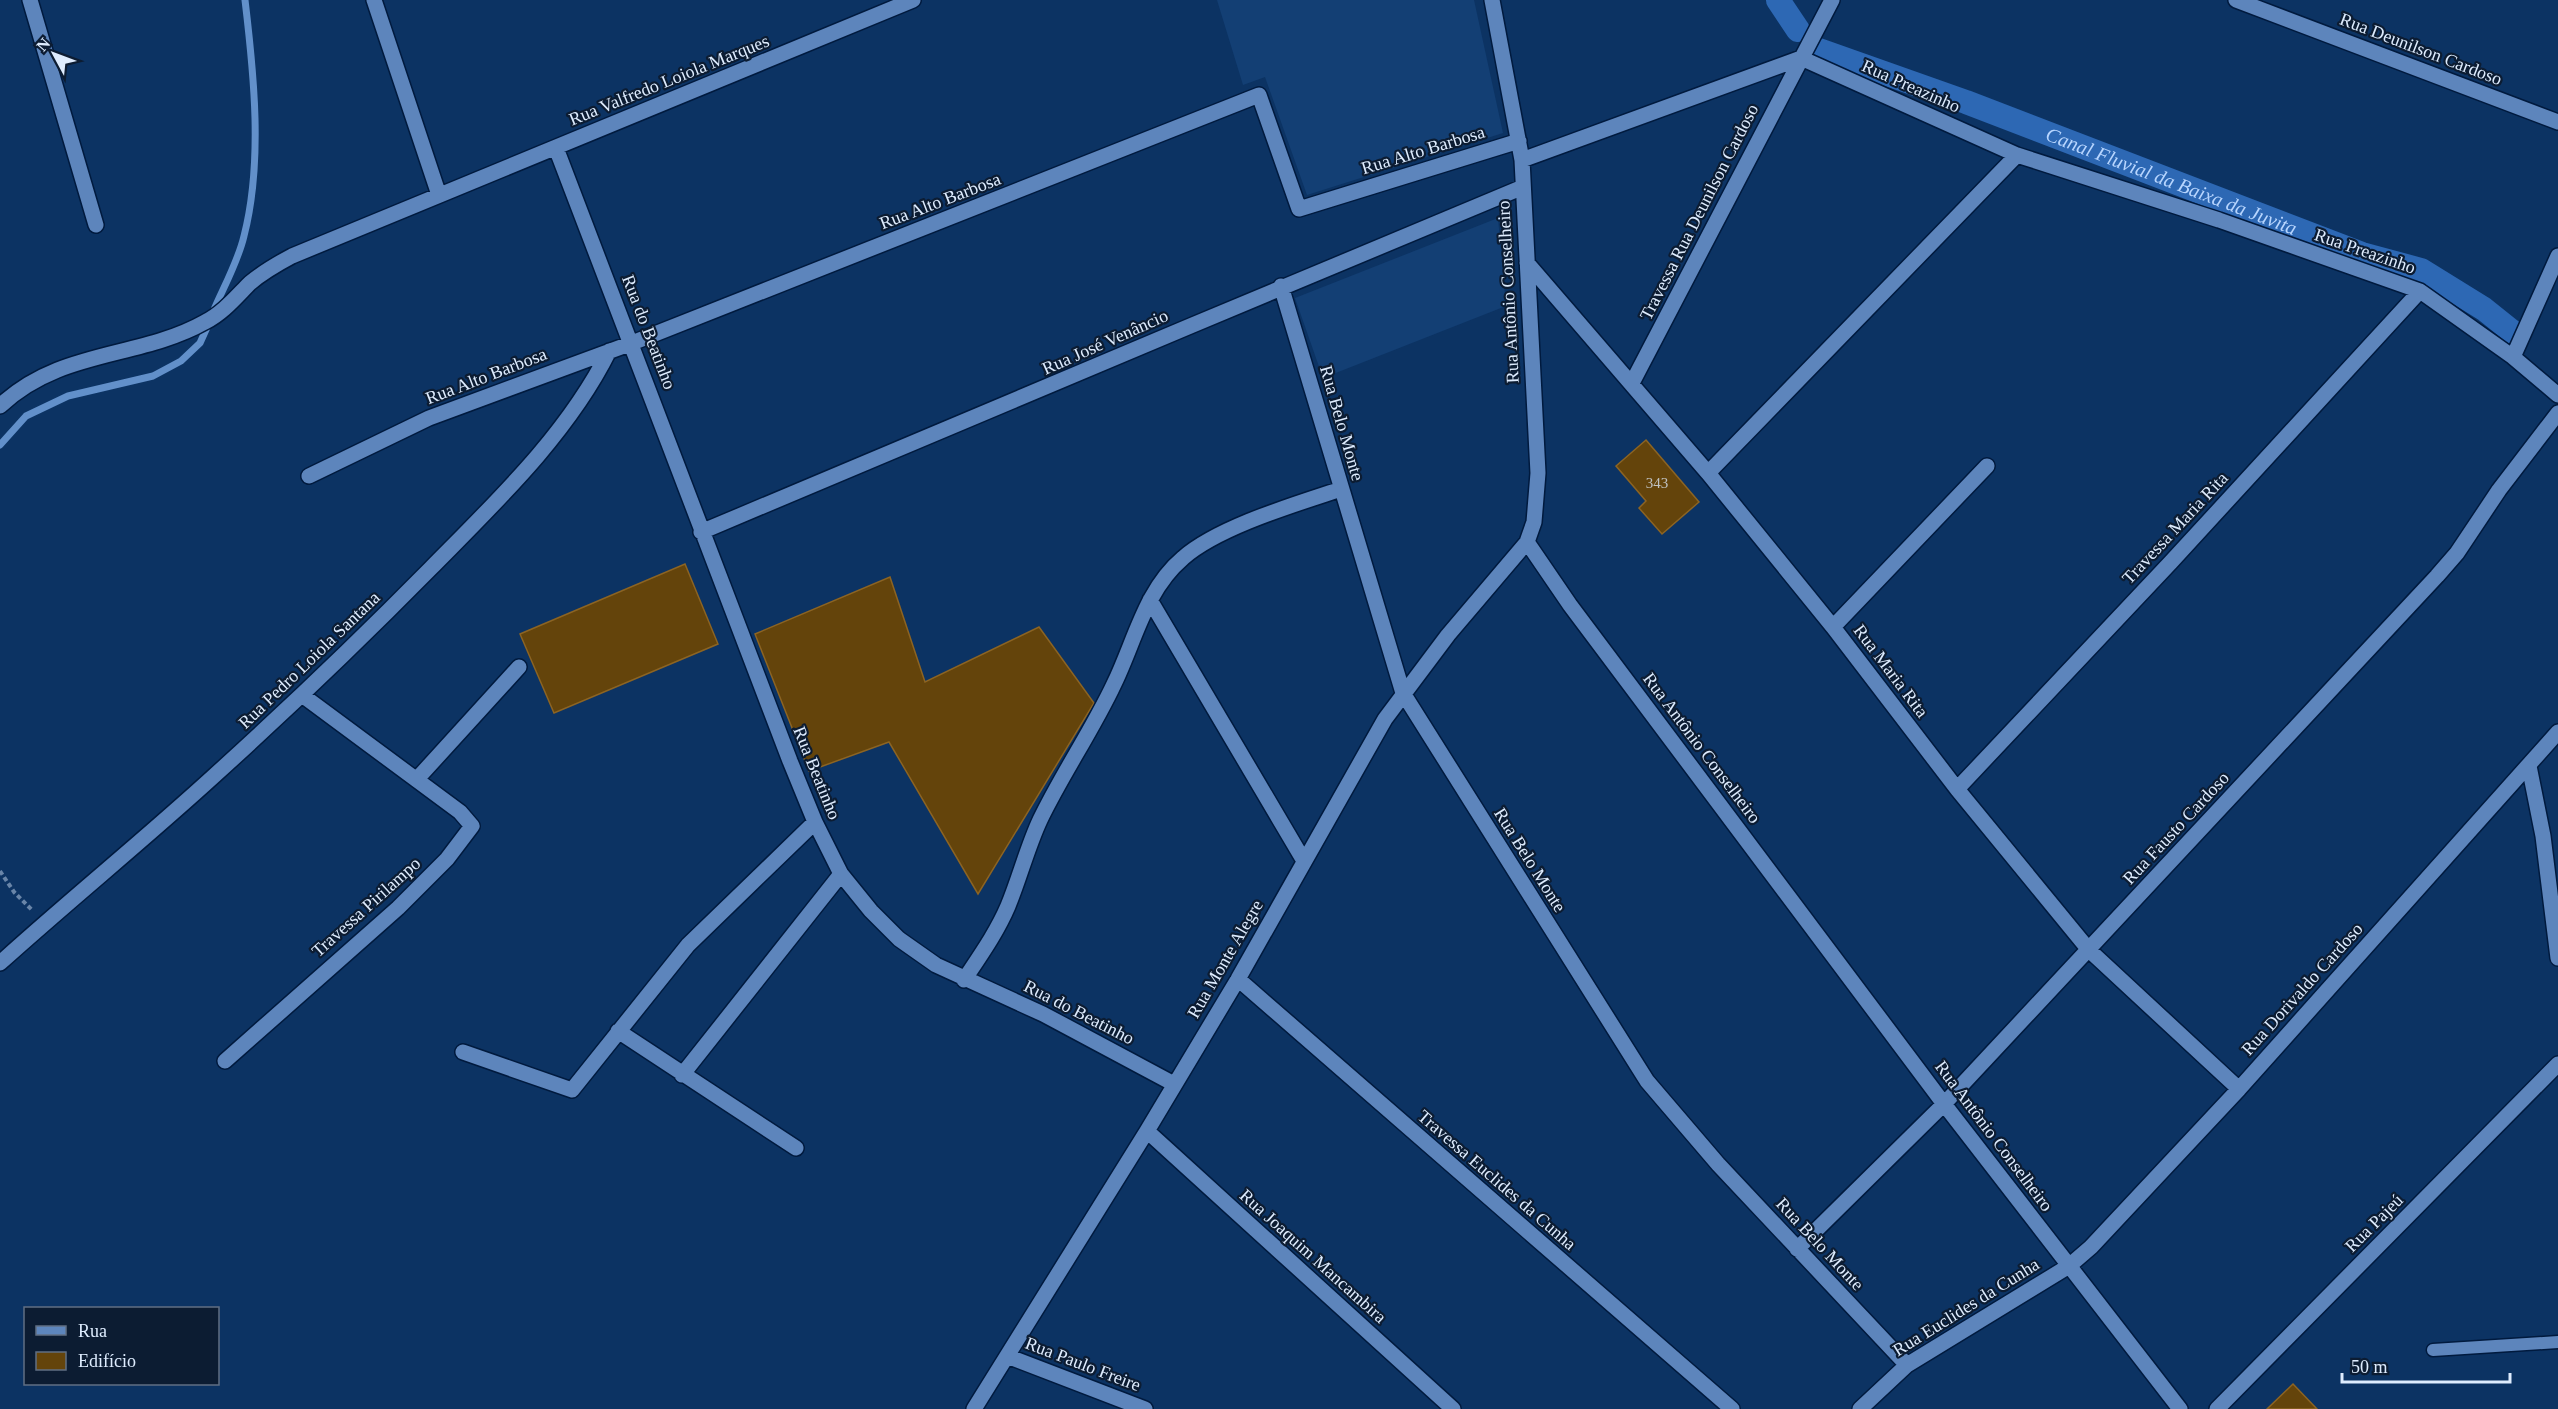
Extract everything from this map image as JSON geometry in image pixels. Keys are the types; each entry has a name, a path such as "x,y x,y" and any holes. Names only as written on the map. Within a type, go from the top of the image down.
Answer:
{"street":[{"path":"30,0 96,225"},
{"path":"374,0 439,195"},
{"name":"Rua Valfredo Loiola Marques","path":"0,406 29,382 55,370 182,333 206,322 252,282 292,256 913,0"},
{"name":"Rua Antônio Conselheiro","path":"1492,0 1522,160 1538,473 1534,522 1527,542 1578,614 1944,1104 2180,1409"},
{"name":"Travessa Rua Deunilson Cardoso","path":"1632,383 1832,0"},
{"name":"Rua Deunilson Cardoso","path":"2236,0 2558,122"},
{"path":"1522,160 1801,58"},
{"name":"Rua Preazinho","path":"1801,58 2017,155 2219,220 2420,291 2513,357 2558,395"},
{"name":"Rua Alto Barbosa","path":"309,476 429,418 632,343 1259,94 1299,209 1519,141"},
{"name":"Rua do Beatinho","path":"556,148 632,343 701,532"},
{"path":"1708,473 2017,155"},
{"name":"Rua José Venâncio","path":"701,532 1055,385 1281,286 1523,187"},
{"path":"2513,357 2558,256"},
{"name":"Rua Maria Rita","path":"1527,263 1708,473 1833,627 1957,789 2089,950 2239,1089"},
{"name":"Rua Belo Monte","path":"1281,286 1403,693 1647,1081 1681,1122 1797,1249 1907,1365"},
{"name":"Travessa Maria Rita","path":"1957,789 2179,553 2420,291"},
{"name":"Rua Pedro Loiola Santana","path":"0,963 214,776 302,695 479,519 537,454 596,378 609,351"},
{"name":"Rua Fausto Cardoso","path":"1797,1249 1944,1104 2457,553 2499,490 2558,413"},
{"path":"1833,627 1987,466"},
{"path":"964,980 1000,923 1041,818 1110,693 1150,600 1164,577 1183,557 1205,542 1276,511 1341,489"},
{"name":"Rua Beatinho","path":"701,532 815,822 841,874 871,911 899,939 936,965 964,980"},
{"name":"Rua Monte Alegre","path":"974,1409 1147,1131 1238,979 1363,755 1403,693 1527,542"},
{"path":"1150,600 1304,861"},
{"path":"417,779 519,667"},
{"name":"Travessa Pirilampo","path":"225,1060 398,908 470,831 470,821 466,817 302,695"},
{"name":"Rua Dorivaldo Cardoso","path":"2069,1266 2115,1223 2239,1089 2558,732"},
{"path":"2529,766 2543,836 2558,950"},
{"path":"463,1052 572,1090 688,945 815,822"},
{"path":"682,1075 841,874"},
{"name":"Travessa Euclides da Cunha","path":"1238,979 1732,1409"},
{"name":"Rua do Beatinho","path":"964,980 1043,1014 1174,1084"},
{"path":"618,1031 796,1148"},
{"name":"Rua Pajeú","path":"2217,1409 2558,1064"},
{"name":"Rua Joaquim Mancambira","path":"1147,1131 1453,1409"},
{"name":"Rua Euclides da Cunha","path":"1860,1409 1907,1365 2069,1266"},
{"name":"Rua Paulo Freire","path":"1007,1356 1145,1409"}],"lane":[{"path":"2433,1350 2558,1342"}],"path":[{"path":"0,871 14,892 45,924"}],"shaded area":[{"path":"1217,0 1474,0 1503,133 1307,195 1265,77 1243,85"},
{"path":"1498,218 1506,306 1323,378 1295,298"}],"building":[{"path":"1646,440 1699,502 1662,534 1639,508 1646,501 1616,466"},
{"path":"685,564 718,644 554,713 520,634"},
{"path":"890,577 925,682 1039,627 1094,703 978,894 889,742 809,771 755,634"},
{"path":"2293,1384 2317,1409 2267,1409"}],"waterway":[{"path":"213,312 241,246 250,208 255,118 245,0"},
{"name":"Canal Fluvial da Baixa da Juvita","path":"1778,0 1798,30"},
{"name":"Canal Fluvial da Baixa da Juvita","path":"1819,50 1966,102 2362,254 2421,270 2484,309 2514,333"},
{"path":"0,445 26,416 68,396 153,376 181,361 200,343 209,323"}]}
